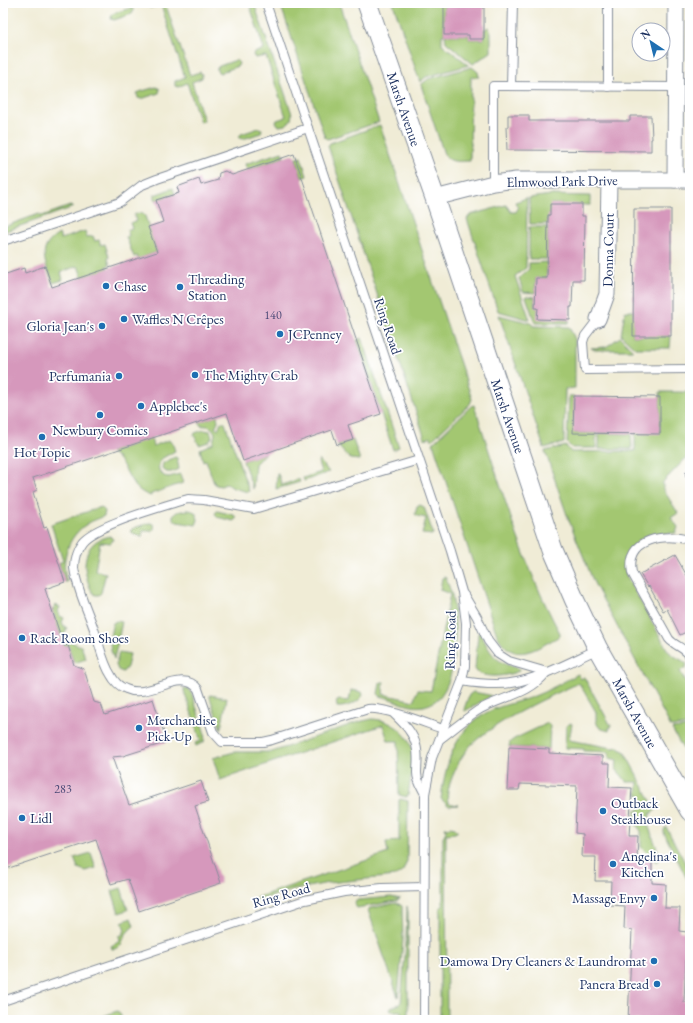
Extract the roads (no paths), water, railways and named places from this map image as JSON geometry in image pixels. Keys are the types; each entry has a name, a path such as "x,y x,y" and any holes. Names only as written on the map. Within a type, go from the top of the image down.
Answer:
{"street":[{"name":"Marsh Avenue","path":"367,3 435,198 553,550 598,649 690,811"},
{"path":"676,3 676,87 683,180"},
{"name":"Elmwood Park Drive","path":"435,198 493,183 516,180 683,180"},
{"name":"Donna Court","path":"598,319 607,294 609,180"}],"lane":[{"name":"Ring Road","path":"3,1001 305,900 344,892 382,888 424,887 425,794 429,771 438,739 462,681 465,666 466,623 462,592 450,551 266,3"},
{"path":"511,86 513,3"},
{"path":"608,3 608,86"},
{"path":"493,183 493,86 676,87"},
{"path":"3,241 120,202 142,185 157,178 308,128"},
{"path":"598,319 585,336 583,342 585,370 690,370"},
{"path":"419,460 254,509 204,500 188,499 177,502 92,533 82,542 76,552 74,562 75,574 104,662 115,682 126,689 138,692 179,681 189,681 194,683 200,694 213,732 222,742 263,742 272,740 368,709 380,709 392,712 443,729"},
{"path":"690,540 673,537 654,538 640,546 636,551 633,556 631,568 632,573 669,638 672,642 684,649 690,656"},
{"path":"462,592 477,616 488,641 498,654 503,658 520,665 547,672"},
{"path":"462,681 479,684 503,684 517,682 547,672 598,649"},
{"path":"438,739 478,711 526,690 540,680 547,672"},
{"path":"392,712 412,736 416,745 418,763 417,774 425,794"},
{"path":"424,887 424,1020"}],"place":[{"name":"Chase","path":"106,286"},
{"name":"Threading Station","path":"180,287"},
{"name":"Waffles N Crȇpes","path":"124,319"},
{"name":"Gloria Jean's","path":"102,326"},
{"name":"JCPenney","path":"280,334"},
{"name":"The Mighty Crab","path":"195,375"},
{"name":"Perfumania","path":"119,376"},
{"name":"Applebee's","path":"141,406"},
{"name":"Newbury Comics","path":"100,415"},
{"name":"Hot Topic","path":"42,437"},
{"name":"Rack Room Shoes","path":"22,638"},
{"name":"Merchandise Pick-Up","path":"139,728"},
{"name":"Outback Steakhouse","path":"603,811"},
{"name":"Lidl","path":"22,818"},
{"name":"Angelina's Kitchen","path":"613,864"},
{"name":"Massage Envy","path":"654,898"},
{"name":"Damowa Dry Cleaners & Laundromat","path":"654,961"},
{"name":"Panera Bread","path":"657,984"}]}
